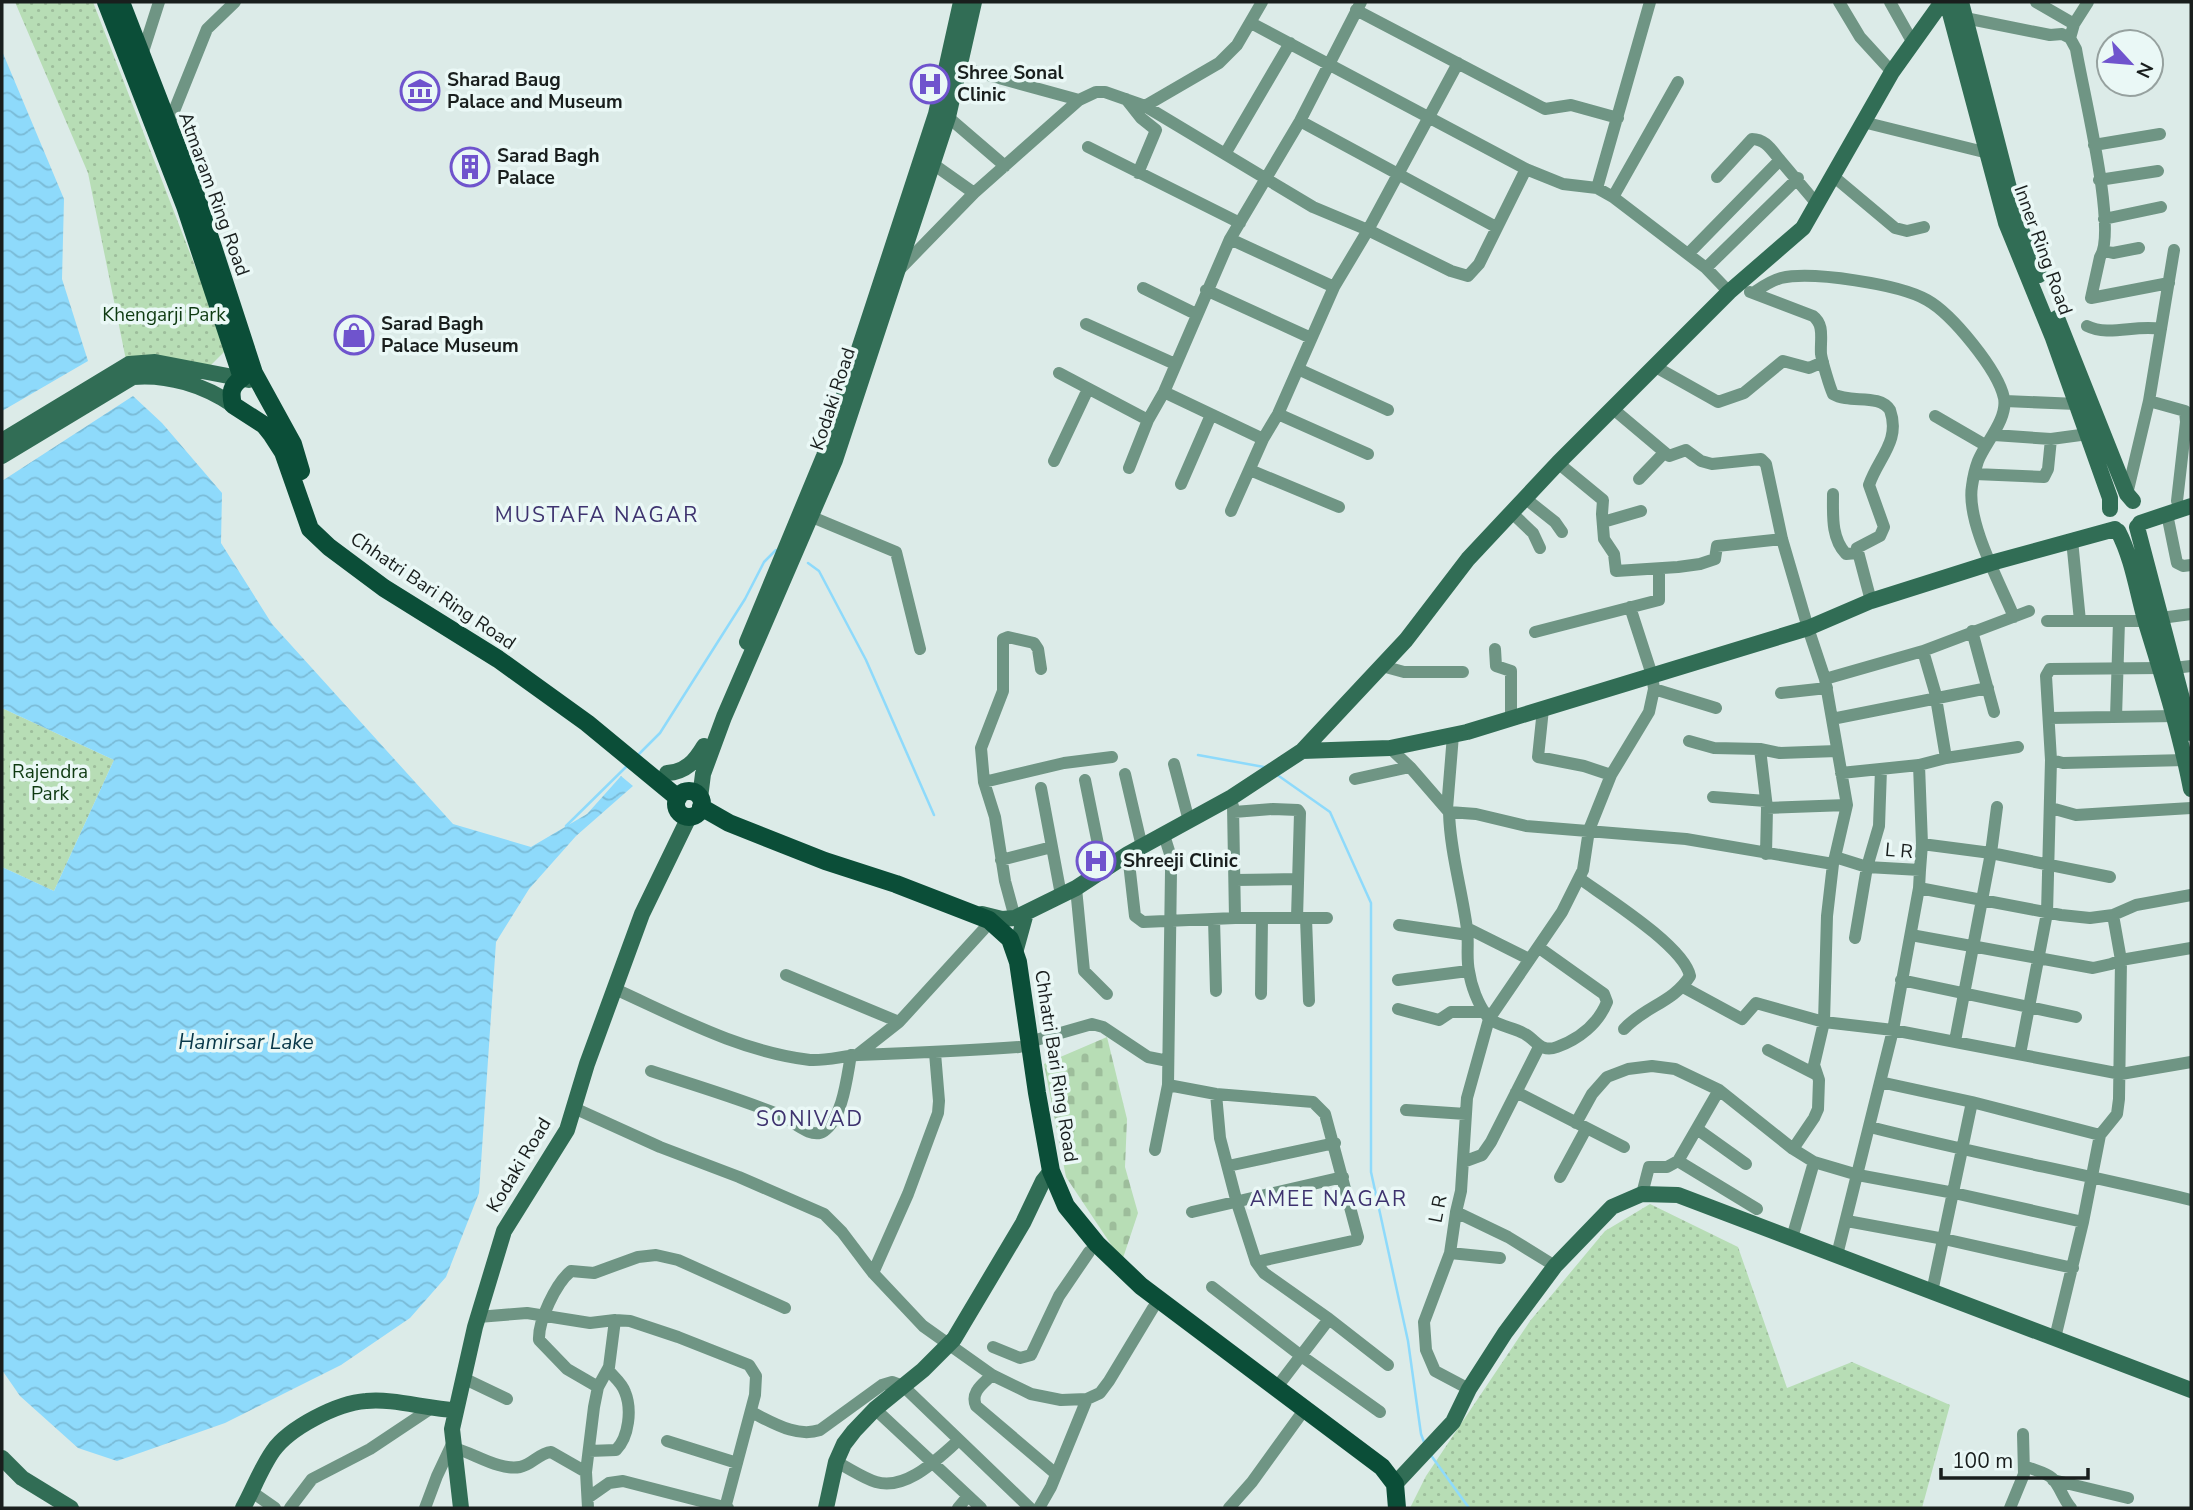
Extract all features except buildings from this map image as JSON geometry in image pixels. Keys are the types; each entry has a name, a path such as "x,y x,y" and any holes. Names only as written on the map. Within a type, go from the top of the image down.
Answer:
{"main road":[{"name":"Atmaram Ring Road","path":"106,2 185,206 242,378"},
{"name":"Atmaram Ring Road","path":"121,2 198,201 241,337 265,395"},
{"path":"233,405 231,390 242,378"},
{"name":"Chhatri Bari Ring Road","path":"265,395 293,443 319,523 390,579 504,651 593,715 667,773 690,804 825,861 989,920 1010,939 1015,953 1024,1044"},
{"name":"Chhatri Bari Ring Road","path":"233,405 264,425 272,435 283,452 310,528 329,547 384,588 498,659 587,723 725,832 984,929 1001,945 1008,964 1047,1176 1057,1211 1089,1252 1153,1308 1375,1474 1385,1488 1387,1508"},
{"name":"Chhatri Bari Ring Road","path":"1047,1176 1066,1206 1097,1244 1141,1286 1382,1466 1395,1484"},
{"path":"1395,1484 1397,1508"}],"street":[{"path":"142,55 159,2"},
{"path":"167,126 207,29 235,2"},
{"name":"Kodaki Road","path":"690,804 705,746 824,456 936,114 961,2"},
{"name":"Kodaki Road","path":"461,1508 452,1429 478,1317 504,1231 567,1130 587,1063 642,914 835,460 948,117 974,2"},
{"path":"1145,106 1219,63 1237,45 1262,2"},
{"path":"1597,188 1650,2"},
{"path":"1839,2 1860,37 1892,72"},
{"path":"1890,2 1913,43"},
{"path":"956,907 1002,919 1020,915 1069,892 1135,850 1189,821 1233,805 1302,751 1406,640 1468,559 1558,463 1732,289 1803,228 1892,72 1942,2"},
{"name":"Inner Ring Road","path":"1947,2 2006,223 2053,338 2088,434 2110,498 2113,521 2127,548 2191,733"},
{"path":"2036,2 2074,24"},
{"path":"2070,38 2074,24 2088,2"},
{"path":"1129,467 1230,239 1300,121 1358,6 1545,109 1572,105 1618,118"},
{"path":"1963,10 2050,35 2062,34 2070,38 2076,49 2094,145 2104,219 2104,251 2100,257 2091,298 2169,284"},
{"name":"Inner Ring Road","path":"1963,10 2017,219 2135,511 2153,620"},
{"path":"1251,23 1526,169 1563,184 1597,188 1613,197 1732,289 1753,293 1818,320 1821,326 1823,362 1833,394 1844,399 1881,402 1886,405 1893,419 1894,432 1888,449 1868,485 1884,527 1880,537 1857,548 1871,601"},
{"path":"1225,155 1290,43"},
{"path":"1231,511 1263,439 1278,414 1334,287 1368,230 1458,63"},
{"path":"959,67 1079,100"},
{"path":"1613,197 1678,82"},
{"path":"897,272 974,193 1079,100 1096,92 1105,92 1145,106 1313,207 1368,230 1451,271 1468,276 1479,264 1526,169"},
{"path":"1126,99 1140,118 1156,130 1138,173"},
{"path":"948,117 1005,166"},
{"path":"1300,121 1496,227"},
{"path":"1863,121 1988,153"},
{"path":"2094,145 2160,134"},
{"path":"1717,177 1752,139 1765,142 1817,204"},
{"path":"1088,147 1240,223"},
{"path":"1688,254 1780,160"},
{"path":"933,164 974,193"},
{"path":"2099,180 2158,171"},
{"path":"1833,176 1895,228 1907,231 1924,227"},
{"path":"1706,268 1797,178"},
{"path":"2104,219 2161,207"},
{"path":"1230,239 1334,287"},
{"path":"2104,251 2113,253 2139,248"},
{"path":"1996,562 2096,522 2113,521 2129,532 2135,511 2149,401 2174,250"},
{"path":"1753,293 1784,277 1811,277 1884,285 1925,298 1962,328 1999,384 2005,401 1994,435 1985,445 1975,474 1971,502 1974,521 1996,562 2014,617"},
{"path":"1143,288 1196,314"},
{"path":"1206,290 1311,338"},
{"path":"1087,324 1175,364"},
{"path":"2087,326 2094,330 2108,331 2149,327 2161,329"},
{"path":"1654,366 1718,402 1744,393 1783,361 1809,368 1823,362"},
{"path":"4,450 130,364 155,362 242,378 253,382 265,395"},
{"path":"1298,369 1388,410"},
{"path":"1059,373 1148,420"},
{"path":"4,450 133,377 154,375 180,381 233,405"},
{"path":"1054,461 1088,388"},
{"path":"1164,392 1263,439"},
{"path":"2005,401 2077,404"},
{"path":"2149,401 2185,411 2177,563 2183,566 2191,565"},
{"path":"1612,408 1664,453 1673,456 1686,450 1700,461 1712,464 1746,459 1764,461 1774,494 1782,539 1826,684 1847,806 1834,860 1827,916 1824,1022 1814,1065 1818,1109 1793,1149"},
{"path":"1278,414 1368,454"},
{"path":"1181,484 1210,415"},
{"path":"1935,416 1985,445"},
{"path":"1994,435 2051,439 2088,434"},
{"path":"1975,474 2043,477 2048,469 2051,439"},
{"path":"1639,479 1664,453"},
{"path":"1558,463 1601,495 1606,544 1614,554 1615,570 1659,569 1700,564 1715,559 1717,546 1782,539"},
{"path":"1250,470 1339,506"},
{"path":"1833,494 1833,525 1838,540 1844,552 1857,553"},
{"path":"1526,499 1555,522 1562,532"},
{"path":"2113,521 2117,501 2135,511 2181,504"},
{"path":"1603,522 1641,512"},
{"path":"1512,513 1533,533 1540,548"},
{"path":"812,517 896,552 920,649"},
{"path":"1302,751 1390,748 1453,735 1653,682 1808,628 1871,601 2072,540 2113,521"},
{"path":"2072,540 2080,621"},
{"path":"1535,632 1659,600 1659,569"},
{"path":"1630,607 1653,682"},
{"path":"1781,693 1826,684 2029,611"},
{"path":"2047,621 2153,620 2191,614"},
{"path":"2116,717 2119,621"},
{"path":"1972,631 1994,712"},
{"path":"1015,953 1020,915 1001,860 995,817 984,782 981,748 1003,691 1003,639 1008,637 1034,643 1038,649 1041,668"},
{"path":"1495,649 1496,666 1511,671 1511,719"},
{"path":"1923,651 1937,700 1946,758"},
{"path":"1382,666 1404,672 1462,671"},
{"path":"2020,1054 2047,913 2046,864 2051,808 2051,760 2046,676 2050,669 2117,670 2191,666"},
{"name":"Inner Ring Road","path":"2168,668 2191,789"},
{"path":"1653,682 1716,708"},
{"name":"L R","path":"1469,1389 1435,1371 1426,1350 1424,1322 1450,1253 1461,1191 1470,1087 1487,1016 1562,912 1583,870 1589,830 1611,775 1649,712 1653,682"},
{"path":"1832,719 1988,688"},
{"path":"1543,709 1538,757 1584,766 1611,775"},
{"path":"2049,718 2176,716"},
{"path":"1453,735 1449,832 1467,932 1468,971 1487,1016"},
{"path":"1689,741 1714,748 1760,749 1793,754 1837,751"},
{"name":"Kodaki Road","path":"667,773 677,772 688,766 705,746"},
{"path":"1841,773 1919,765 2018,747"},
{"path":"1390,748 1448,811"},
{"path":"1760,749 1766,805 1766,854"},
{"path":"984,782 1064,763 1112,757"},
{"path":"2051,760 2063,763 2186,760"},
{"path":"1174,764 1189,821"},
{"path":"1919,765 1922,844 1920,870"},
{"path":"1355,779 1410,767"},
{"path":"1855,937 1867,867 1879,826 1881,769"},
{"path":"1125,774 1135,850 1135,915 1138,920 1328,918"},
{"path":"1085,780 1103,869"},
{"path":"1041,788 1052,847 1069,892 1084,971 1107,993"},
{"path":"1713,797 1766,805 1847,806"},
{"path":"1233,805 1298,810 1300,814 1298,879 1309,1001"},
{"path":"1233,805 1235,918"},
{"path":"1955,1041 1992,853 1997,807"},
{"path":"2051,808 2077,815 2191,808"},
{"name":"L R","path":"1448,811 1476,814 1526,826 1686,839 1766,854 1834,860 1867,867 1920,870 1919,888 2047,913 2090,918 2113,915 2136,905 2191,895"},
{"path":"1155,1150 1168,1084 1171,863 1164,835"},
{"path":"1922,844 1992,853 2110,877"},
{"path":"1001,860 1052,847"},
{"path":"1579,878 1660,937 1688,969 1690,976 1683,987 1671,997 1636,1016 1624,1029"},
{"path":"1235,880 1298,879"},
{"path":"1837,1255 1893,1030 1919,888"},
{"path":"2054,1338 2073,1268 2100,1135 2117,1114 2121,1074 2121,960 2113,915"},
{"path":"1261,994 1262,918"},
{"path":"1214,919 1216,991"},
{"path":"1399,925 1467,932 1529,959"},
{"path":"651,1071 781,1115 818,1134 825,1131 835,1118 854,1055 899,1022 984,929"},
{"path":"1910,935 2093,968 2121,960 2191,948"},
{"path":"1398,1009 1438,1020 1451,1012 1487,1016 1527,1035 1539,1047 1552,1049 1567,1044 1585,1032 1602,1013 1607,1002 1604,994 1538,947"},
{"path":"1398,980 1468,971"},
{"path":"786,975 899,1022"},
{"path":"1901,980 2076,1017"},
{"path":"1683,987 1742,1019 1756,1003 1824,1022 1893,1030 2121,1074 2191,1062"},
{"path":"615,989 746,1046 779,1055 814,1060 854,1055 935,1053 1024,1044 1092,1024 1102,1027 1148,1057 1168,1061"},
{"path":"1463,1162 1482,1155 1491,1142 1539,1047"},
{"path":"1768,1050 1817,1075"},
{"path":"873,1273 908,1194 938,1112 935,1053"},
{"path":"1560,1177 1592,1094 1607,1077 1628,1069 1652,1066 1675,1069 1719,1090 1793,1149 1814,1162 1858,1175 2083,1222"},
{"path":"1880,1082 1972,1102 2100,1135"},
{"path":"1168,1084 1216,1094 1313,1102 1325,1114 1359,1234 1357,1240 1256,1262"},
{"path":"1642,1194 1650,1167 1667,1167 1678,1161 1719,1090"},
{"path":"1516,1092 1624,1147"},
{"path":"1216,1094 1220,1138 1256,1262 1264,1273 1388,1365"},
{"path":"1932,1292 1972,1102"},
{"path":"574,1108 660,1147 824,1214 842,1232 873,1273 923,1326 992,1375 1015,1388 1043,1398 1087,1399 1100,1392 1153,1308"},
{"path":"1406,1110 1466,1114"},
{"path":"1870,1126 1961,1150 2092,1175 2191,1200"},
{"path":"1697,1129 1746,1164"},
{"path":"1228,1166 1335,1143"},
{"path":"1678,1161 1757,1209"},
{"path":"1793,1238 1814,1162"},
{"path":"826,1508 836,1462 853,1431 950,1344 1023,1223 1047,1176"},
{"path":"1192,1212 1343,1177"},
{"path":"1395,1484 1453,1422 1469,1389 1505,1333 1556,1266 1612,1207 1642,1194 1678,1195 2191,1390"},
{"path":"1456,1212 1508,1237 1556,1266"},
{"path":"1847,1221 1944,1239 2073,1268"},
{"path":"993,1347 1020,1357 1031,1355 1059,1296 1089,1252"},
{"path":"1450,1253 1500,1258"},
{"path":"598,1387 567,1369 541,1343 539,1336 544,1314 565,1276 571,1271 594,1273 638,1257 656,1255 678,1260 785,1308"},
{"path":"1212,1287 1380,1412"},
{"path":"478,1317 527,1313 590,1323 615,1320 644,1325 749,1365 756,1376 755,1395 727,1508 623,1481 609,1483 589,1503"},
{"path":"1277,1387 1329,1319"},
{"path":"589,1503 586,1472 594,1407 598,1387 608,1370 612,1355 615,1320"},
{"path":"589,1451 616,1450 625,1435 628,1416 626,1392 608,1370"},
{"path":"992,1375 975,1392 976,1406 1056,1474"},
{"path":"463,1378 507,1399"},
{"path":"751,1412 796,1431 814,1432 881,1385 892,1382 903,1386 1030,1508"},
{"path":"1039,1508 1087,1399"},
{"path":"243,1508 273,1451 289,1434 315,1418 342,1406 364,1401 456,1410"},
{"path":"290,1508 312,1479 370,1449 430,1409"},
{"path":"875,1409 981,1508"},
{"path":"1229,1508 1252,1482 1299,1417"},
{"path":"2010,1508 2021,1485 2025,1466 2022,1434"},
{"path":"836,1462 877,1482 888,1483 913,1476 932,1464 959,1440"},
{"path":"667,1441 737,1463"},
{"path":"425,1508 437,1476 454,1445 512,1468 524,1466 545,1452 551,1452 586,1472"},
{"path":"2,1458 22,1478 71,1508"},
{"path":"2025,1466 2053,1479 2128,1499"},
{"path":"2053,1479 2071,1508"},
{"path":"252,1492 275,1508"},
{"path":"958,1508 968,1496"}],"green space":[{"name":"Khengarji Park","path":"15,2 93,2 227,349 207,369 126,360 88,173"},
{"name":"Rajendra Park","path":"2,708 114,760 54,891 2,867"},
{"path":"1107,1037 1127,1119 1125,1167 1138,1213 1122,1261 1066,1177 1044,1064"},
{"path":"1650,1204 1738,1247 1787,1388 1852,1362 1950,1405 1922,1508 1410,1508 1426,1476 1530,1321 1605,1231"}],"water":[{"path":"2,51 64,199 62,279 88,361 2,411"},
{"name":"Hamirsar Lake","path":"133,396 162,423 222,493 221,543 272,624 453,824 531,847 587,814 621,776 633,786 576,836 529,889 496,942 479,1193 446,1277 410,1318 341,1365 225,1423 117,1461 78,1448 20,1396 2,1370 2,867 54,891 114,760 2,708 2,481"}],"waterway":[{"path":"638,755 660,733 745,599 764,562 776,550"},
{"path":"808,563 819,571 866,660 934,815"},
{"path":"1198,755 1264,767"},
{"path":"566,826 629,764"},
{"path":"1276,774 1330,812 1371,903 1371,1172 1408,1341 1424,1442"},
{"path":"1430,1454 1469,1508"}],"place":[{"name":"Shree Sonal Clinic","path":"930,84"},
{"name":"Sharad Baug Palace and Museum","path":"420,91"},
{"name":"Sarad Bagh Palace","path":"470,167"},
{"name":"Sarad Bagh Palace Museum","path":"354,335"},
{"name":"Shreeji Clinic","path":"1096,861"}],"district":[{"name":"MUSTAFA NAGAR","path":"597,515"},
{"name":"SONIVAD","path":"810,1119"},
{"name":"AMEE NAGAR","path":"1329,1199"}]}
